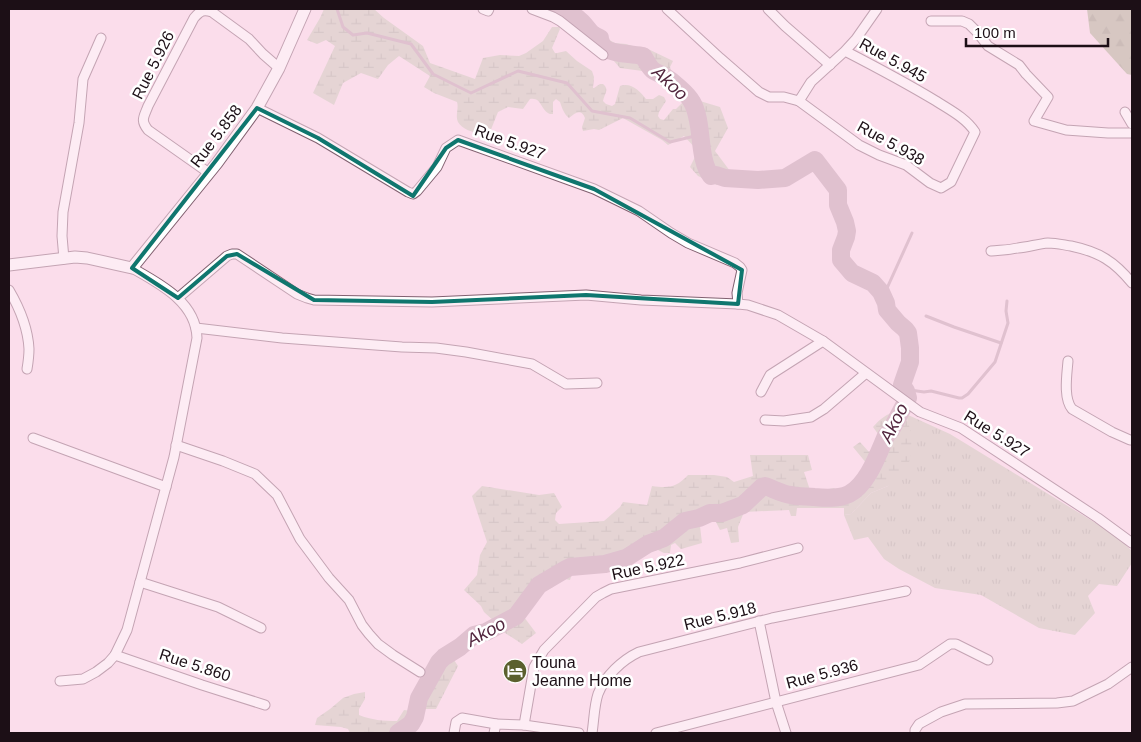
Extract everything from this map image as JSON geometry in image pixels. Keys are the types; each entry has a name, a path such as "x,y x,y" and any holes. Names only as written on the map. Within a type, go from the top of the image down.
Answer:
{"street":[{"name":"Rue 5.858","path":"132,268 209,173 257,108 279,68 306,9"},
{"path":"532,9 553,17 603,54"},
{"path":"667,9 759,92 769,97 784,97 799,101 810,82 845,51"},
{"path":"768,9 830,65"},
{"name":"Rue 5.945","path":"878,9 845,51 908,84 970,124"},
{"name":"Rue 5.926","path":"209,173 148,130 143,120 148,106 194,18 199,12 205,10 212,12 249,39 279,68"},
{"path":"931,21 962,21 969,24 988,46 1020,65 1048,97 1034,121 1066,130 1108,134 1132,133"},
{"path":"64,259 62,236 63,212 79,123 83,79 101,38"},
{"name":"Rue 5.938","path":"799,101 859,146 906,165 930,183 941,188 951,182 975,132 970,124"},
{"name":"Rue 5.927","path":"257,108 318,138 413,194 417,192 437,167 446,148 458,140 594,189 639,211 688,242 740,266 742,270 737,293 738,304"},
{"path":"1124,112 1132,124"},
{"path":"991,251 1047,243 1086,249 1106,258 1123,272 1132,283"},
{"name":"Rue 5.927","path":"178,298 227,256 238,254 298,294 314,300 432,302 586,295 641,300 748,305 778,315 823,341 920,412 961,428 1098,518 1132,543"},
{"path":"9,265 75,257 132,268 161,285 178,298 188,309 196,328 197,338 176,445 127,630 115,655 108,663 83,679 60,682"},
{"path":"9,290 21,315 26,331 29,349 28,369"},
{"path":"196,328 282,338 436,348 466,352 532,364 566,384 596,383"},
{"path":"761,392 770,375 823,341"},
{"path":"1068,361 1066,399 1069,405 1112,432 1132,440"},
{"path":"766,420 784,421 811,417 824,409 866,373"},
{"path":"33,438 166,487"},
{"path":"176,445 255,474 276,495 300,539 329,578 349,600 369,634 378,644 420,672"},
{"name":"Rue 5.922","path":"524,725 534,667 538,658 603,592 740,563 798,548"},
{"path":"140,582 218,608 261,628"},
{"name":"Rue 5.918","path":"592,733 598,696 602,684 630,656 639,652 759,621 906,591"},
{"path":"759,621 776,702 786,733"},
{"name":"Rue 5.936","path":"656,733 666,732 919,664 950,644 956,644 988,660"},
{"name":"Rue 5.860","path":"115,655 265,705"},
{"path":"915,733 919,724 941,712 965,704 1057,703 1073,701 1108,684 1132,666"},
{"path":"454,733 456,722 462,718 495,729 524,725 579,733"}],"highlighted area":[{"path":"257,108 318,138 413,196 446,148 458,140 594,189 742,270 738,304 586,295 432,302 314,300 237,254 227,256 178,298 132,268"}],"green space":[{"path":"324,9 374,9 423,46 430,63 475,79 483,58 500,55 519,56 543,41 552,27 559,27 560,29 552,48 555,53 566,51 592,71 594,77 593,88 603,84 606,88 603,101 606,104 612,106 615,104 620,86 624,85 638,90 646,99 653,99 659,95 664,97 666,101 659,112 658,116 660,119 664,120 673,109 676,109 684,101 679,93 661,76 650,72 620,68 606,52 588,40 578,23 571,19 533,9 568,9 573,11 598,34 615,43 646,48 673,61 670,67 672,73 686,83 696,98 720,107 728,128 715,151 730,171 717,185 698,176 690,167 698,151 684,136 668,145 623,118 599,130 583,131 582,127 585,118 582,113 578,112 569,118 564,113 560,102 556,99 553,102 553,114 544,110 537,100 530,99 523,109 508,107 498,112 490,132 482,134 473,132 464,128 458,122 457,102 424,87 430,76 399,56 388,65 378,79 361,73 343,83 334,105 313,93 335,46 326,40 317,44 307,40"},
{"path":"1087,9 1132,9 1132,75 1127,74 1090,33"},
{"path":"897,411 906,414 913,441 910,460 904,472 888,486 871,493 851,514 844,515 844,508 797,508 796,516 791,516 789,510 744,512 738,527 739,542 731,543 727,528 720,530 715,520 700,526 702,543 681,549 675,543 671,545 670,553 658,550 644,553 618,566 590,571 589,569 572,574 570,580 563,577 558,578 552,581 553,587 547,590 542,586 523,608 521,613 536,633 522,644 499,629 471,641 452,657 458,666 436,709 419,709 413,733 350,733 348,729 341,727 315,725 317,718 343,698 365,692 365,699 359,709 359,715 378,720 397,721 404,710 412,711 414,709 424,681 442,657 482,626 487,630 496,623 464,590 477,575 480,555 487,542 472,496 482,486 539,495 554,493 562,507 556,513 555,520 559,524 604,521 623,502 647,505 652,486 676,485 688,475 714,475 727,477 734,482 753,476 750,455 808,455 812,470 804,472 811,493 834,488 840,494 857,483 867,464 853,447 860,442 869,452 881,438 873,427 884,417"},
{"path":"906,414 950,434 1117,536 1132,551 1132,563 1117,586 1099,584 1088,596 1095,613 1075,635 1039,628 981,595 935,588 884,559 868,537 854,540 844,515 851,514 871,493 888,486 908,422"}],"waterway":[{"path":"337,9 343,27 353,35 367,33 411,44 433,74 471,93 518,71 567,83 592,111 630,118 670,142 699,135"},
{"name":"Akoo","path":"398,733 411,724 415,717 419,698 439,662 444,657 474,635 486,632 516,616 539,585 566,569 605,564 626,558 648,544 664,538 685,521 710,513 722,513 743,505 765,486 784,494 797,496 832,498 849,494 867,476 886,436 908,398 902,385 910,362 908,333 887,310 881,292 873,283 852,273 841,260 841,250 847,231 838,205 838,190 815,160 785,178 758,180 711,176 704,159 696,110 687,95 663,75 652,70 643,56 606,49 602,45 600,38 591,33 580,20 560,9"},
{"path":"883,297 912,233"},
{"path":"906,391 931,391 959,398 968,394 995,362 1008,323 1007,301"},
{"path":"926,316 1001,343"}],"place":[{"name":"Touna Jeanne Home","path":"515,671"}]}
